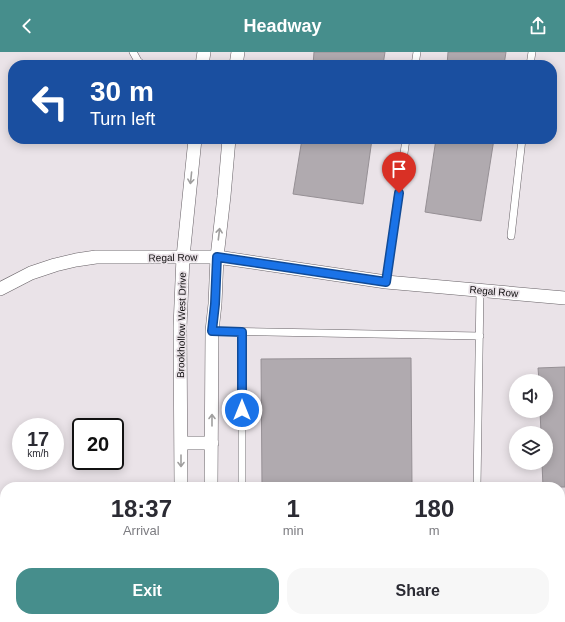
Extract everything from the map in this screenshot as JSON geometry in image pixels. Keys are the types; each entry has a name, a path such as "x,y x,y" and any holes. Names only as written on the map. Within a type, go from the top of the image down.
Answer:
{"street":[{"name":"Brookhollow West Drive","path":"181,482 180,328 183,257 194,144"},
{"path":"211,482 212,331 217,257 229,144"},
{"name":"Regal Row","path":"0,289 31,273 55,265 96,257 217,257 386,282 565,298"},
{"path":"181,443 212,443"}],"lane":[{"path":"386,282 405,144"},
{"path":"511,236 521,144"},
{"path":"477,482 480,290"},
{"path":"212,331 480,336"},
{"path":"242,332 242,482"}],"building":[{"path":"314,52 385,52 384,60 313,60"},
{"path":"448,52 506,52 505,60 447,60"},
{"path":"301,144 371,144 363,204 293,194"},
{"path":"435,144 493,144 481,221 425,212"},
{"path":"411,358 412,482 262,482 261,359"},
{"path":"565,367 565,482 543,482 542,470 553,470 553,426 541,426 540,418 553,418 553,374 538,374 538,368"}],"route":[{"path":"242,410 242,332 212,331 217,257 386,282 399,193"}]}
